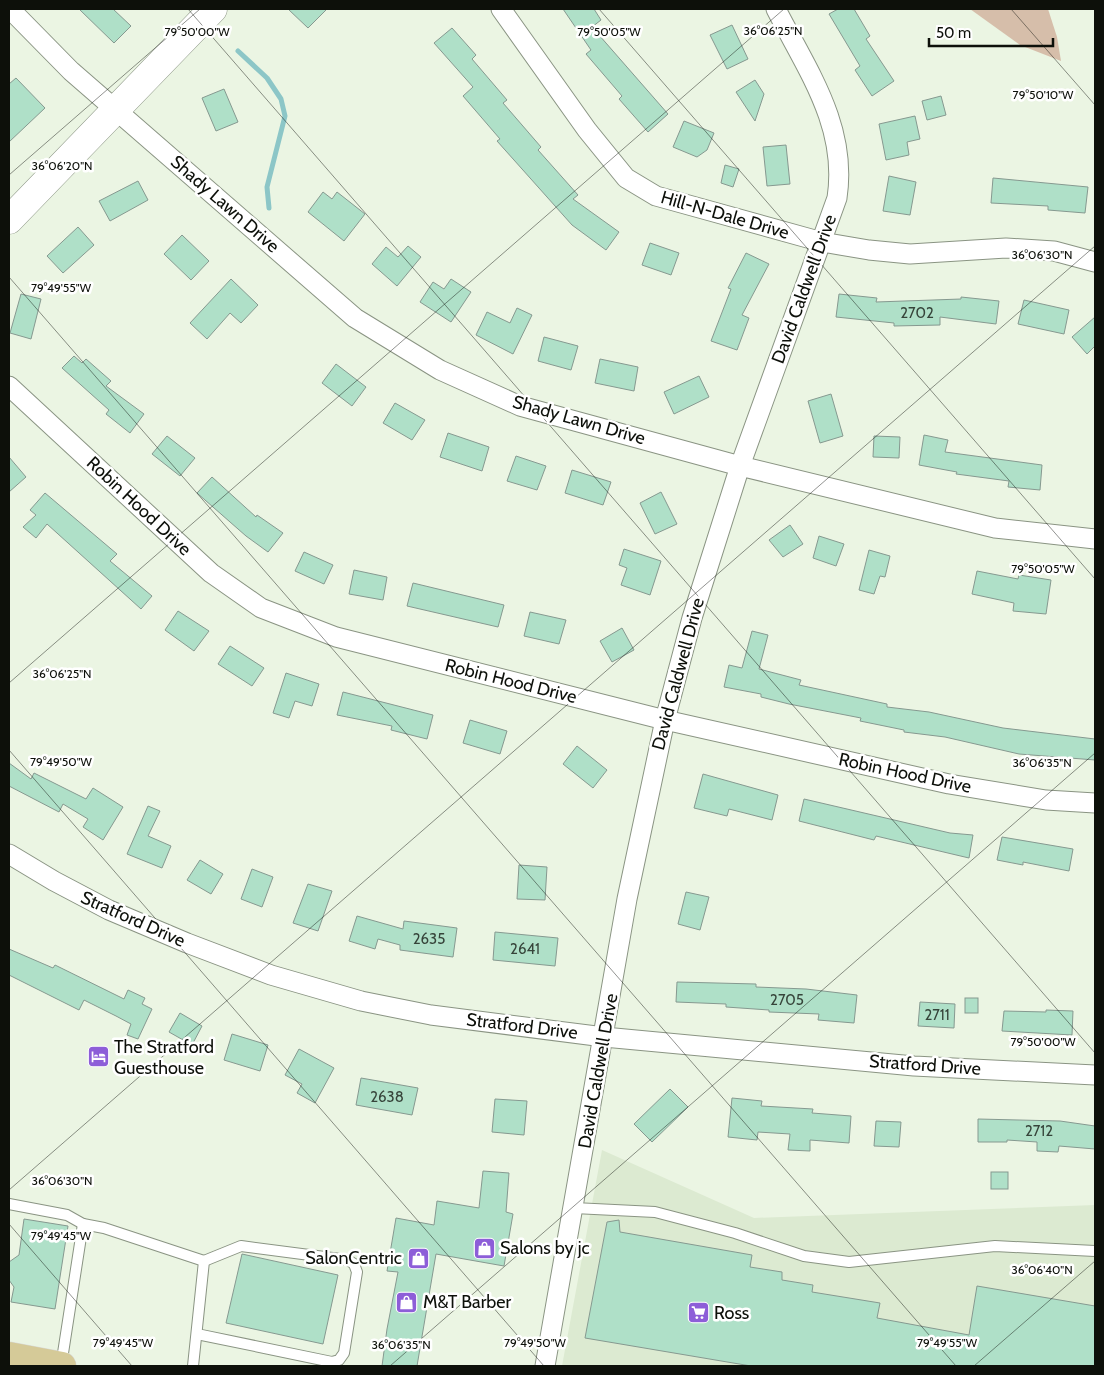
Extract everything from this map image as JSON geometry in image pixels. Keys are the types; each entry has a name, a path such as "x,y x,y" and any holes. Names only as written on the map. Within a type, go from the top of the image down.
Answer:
{"main road":[{"path":"9,220 117,111 213,9"},
{"path":"9,1356 61,1366"}],"street":[{"name":"Shady Lawn Drive","path":"10,9 71,71 355,318 440,370 520,406 740,466 995,528 1095,539"},
{"name":"Hill-N-Dale Drive","path":"501,9 587,130 626,178 656,196 822,242 910,254 1006,248 1054,251 1095,262"},
{"name":"David Caldwell Drive","path":"545,1366 636,852 665,720 692,618 740,466 837,198 840,177 839,154 833,125 822,99 776,9"},
{"name":"Robin Hood Drive","path":"9,386 211,573 262,608 336,637 665,720 949,784 1046,800 1095,804"},
{"name":"Stratford Drive","path":"9,854 54,882 109,910 187,943 271,975 361,1001 431,1014 604,1037 914,1066 1095,1075"}],"lane":[{"path":"9,1204 67,1215 83,1224 104,1228 204,1261 240,1246 348,1260 354,1264 357,1272 344,1353 339,1360 332,1362 197,1334"},
{"path":"574,1208 656,1212 735,1233 804,1256 849,1262 995,1246 1095,1252"},
{"path":"61,1366 83,1224"},
{"path":"193,1366 204,1261"}],"shaded area":[{"path":"970,9 1048,9 1057,37 1061,61 1020,45"},
{"path":"602,1150 754,1218 1095,1205 1095,1366 562,1366"}],"building":[{"path":"79,9 113,9 131,26 114,43"},
{"path":"288,9 327,9 308,28"},
{"path":"563,9 594,9 601,20 592,27 668,114 648,132 619,99 622,96 586,54 591,50"},
{"path":"838,9 854,9 870,36 866,39 894,81 872,96 855,70 860,66 829,14"},
{"path":"732,25 748,59 727,69 710,35"},
{"path":"452,28 476,55 472,59 507,100 503,103 541,147 538,150 578,195 573,199 619,232 606,250 572,225 497,141 500,139 463,96 473,87 434,43"},
{"path":"16,78 45,108 9,142 9,84"},
{"path":"755,80 764,94 755,121 736,92"},
{"path":"224,89 238,122 216,131 202,98"},
{"path":"941,96 946,115 927,120 922,101"},
{"path":"915,116 920,139 907,142 909,155 886,160 879,124"},
{"path":"684,121 714,133 707,150 697,157 673,147"},
{"path":"786,145 790,184 767,186 763,147"},
{"path":"725,165 739,169 733,187 721,183"},
{"path":"889,176 916,182 910,215 883,211"},
{"path":"993,178 1088,187 1085,213 1048,210 1048,206 991,203"},
{"path":"138,181 148,200 110,221 99,201"},
{"path":"323,192 332,199 337,192 365,214 344,241 308,212"},
{"path":"78,227 94,245 63,273 47,256"},
{"path":"182,235 209,261 191,280 164,254"},
{"path":"650,243 679,253 671,275 642,265"},
{"path":"408,246 421,257 397,286 372,264 386,247 398,257"},
{"path":"746,253 769,264 742,315 749,318 737,350 711,341 731,289 728,288"},
{"path":"231,279 258,305 241,323 230,313 207,339 190,323"},
{"path":"451,279 471,292 451,322 420,302 433,282 444,289"},
{"path":"21,294 41,299 31,339 10,333"},
{"path":"839,294 877,298 876,302 961,299 961,297 999,301 996,324 940,317 940,325 894,326 894,323 836,317"},
{"path":"1024,300 1069,310 1064,334 1018,324"},
{"path":"517,308 532,315 513,354 476,335 487,312 510,323"},
{"path":"1095,317 1095,346 1087,354 1072,337"},
{"path":"544,337 578,346 571,370 538,361"},
{"path":"74,356 82,363 86,359 111,381 106,386 144,414 130,433 106,414 109,410 62,368"},
{"path":"600,359 638,367 634,391 595,383"},
{"path":"336,364 366,387 352,406 322,383"},
{"path":"699,376 709,397 674,414 664,392"},
{"path":"831,394 843,436 820,443 808,401"},
{"path":"395,403 425,420 412,440 383,423"},
{"path":"448,433 489,447 482,471 440,457"},
{"path":"924,435 948,440 945,452 1042,465 1040,490 1008,487 1009,481 956,474 957,472 919,465"},
{"path":"167,436 195,458 180,476 152,454"},
{"path":"874,436 900,437 899,458 873,457"},
{"path":"516,456 546,466 537,490 507,481"},
{"path":"9,457 26,477 9,492"},
{"path":"572,470 611,482 603,505 565,493"},
{"path":"212,477 256,517 257,515 283,533 268,552 246,536 197,493"},
{"path":"661,492 677,524 655,534 640,503"},
{"path":"45,493 117,554 110,561 152,596 141,609 47,524 36,538 23,527 36,515 30,510"},
{"path":"790,525 803,544 783,557 769,540"},
{"path":"819,536 844,544 836,566 813,558"},
{"path":"624,549 661,561 650,595 621,585 627,568 619,565"},
{"path":"869,550 890,556 885,577 880,576 874,594 859,590"},
{"path":"304,552 333,565 324,584 295,571"},
{"path":"354,570 387,577 383,600 349,594"},
{"path":"977,571 1018,579 1019,575 1051,580 1046,614 1013,611 1014,603 972,594"},
{"path":"413,583 504,605 498,627 407,606"},
{"path":"178,611 209,631 194,651 165,630"},
{"path":"530,612 566,620 559,644 524,636"},
{"path":"622,628 634,650 612,662 600,641"},
{"path":"752,631 768,635 759,669 801,680 799,685 887,704 887,707 929,712 1003,728 1095,739 1095,760 1019,754 945,737 904,732 904,730 860,721 861,718 789,704 761,697 761,694 724,687 729,665 742,668"},
{"path":"230,646 264,668 252,686 218,664"},
{"path":"286,673 319,684 312,706 295,701 289,718 273,713"},
{"path":"343,692 433,715 427,739 391,730 392,726 337,715"},
{"path":"470,720 507,731 500,754 463,743"},
{"path":"577,746 607,770 593,788 563,764"},
{"path":"9,763 31,779 34,773 86,799 93,788 123,807 103,840 83,827 88,819 63,804 59,812 9,786"},
{"path":"703,774 778,795 772,820 729,809 727,816 694,808"},
{"path":"804,799 950,833 973,835 969,858 876,836 874,840 799,821"},
{"path":"148,806 160,811 148,836 171,846 162,868 127,854"},
{"path":"1002,837 1073,849 1069,871 1023,862 1023,865 997,860"},
{"path":"200,860 223,874 211,894 187,880"},
{"path":"519,865 547,867 545,900 517,899"},
{"path":"252,869 273,877 262,907 241,899"},
{"path":"308,884 332,891 318,931 293,923"},
{"path":"686,892 709,897 700,930 678,924"},
{"path":"357,916 403,929 404,921 457,928 453,957 400,950 400,945 378,939 375,949 349,941"},
{"path":"495,932 558,938 555,966 493,960"},
{"path":"9,949 53,968 55,965 124,999 128,990 145,998 142,1004 152,1009 138,1039 127,1035 131,1024 84,1000 79,1010 9,975"},
{"path":"677,982 756,984 756,987 806,989 857,995 854,1023 818,1020 819,1014 769,1012 769,1010 726,1007 726,1004 676,1002"},
{"path":"965,998 978,998 978,1013 965,1013"},
{"path":"920,1002 955,1004 954,1028 918,1026"},
{"path":"1046,1010 1073,1011 1072,1035 1002,1031 1004,1011 1046,1012"},
{"path":"180,1013 202,1026 192,1045 169,1032"},
{"path":"232,1034 268,1045 260,1071 224,1060"},
{"path":"299,1049 334,1068 315,1103 297,1093 302,1084 285,1075"},
{"path":"361,1078 418,1088 412,1115 356,1105"},
{"path":"670,1089 688,1107 652,1142 634,1124"},
{"path":"732,1098 762,1101 761,1106 813,1109 812,1113 851,1116 849,1143 810,1140 810,1151 788,1150 790,1134 758,1132 757,1140 728,1137"},
{"path":"495,1099 527,1101 524,1135 492,1132"},
{"path":"978,1119 1060,1121 1095,1126 1095,1149 1059,1146 1058,1152 1037,1151 1037,1142 1007,1140 1007,1142 978,1142"},
{"path":"876,1121 901,1122 899,1147 874,1146"},
{"path":"483,1171 509,1173 506,1212 513,1214 504,1266 436,1254 417,1366 382,1366 398,1272 387,1271 396,1218 434,1225 437,1201 479,1208"},
{"path":"991,1172 1008,1172 1008,1189 991,1189"},
{"path":"24,1219 68,1226 55,1309 11,1302 14,1287 9,1280 9,1262 19,1255"},
{"path":"619,1220 620,1232 752,1255 750,1267 782,1272 782,1280 813,1285 812,1292 880,1303 877,1318 969,1335 977,1286 1095,1306 1095,1366 751,1366 585,1338 607,1222"},
{"path":"242,1254 338,1275 323,1344 226,1323"}],"waterway":[{"path":"238,51 267,78 281,99 285,116 267,187 269,208"}],"place":[{"name":"The Stratford Guesthouse","path":"98,1057"},
{"name":"Salons by jc","path":"484,1248"},
{"name":"SalonCentric","path":"418,1258"},
{"name":"M&T Barber","path":"407,1302"},
{"name":"Ross","path":"698,1313"}]}
